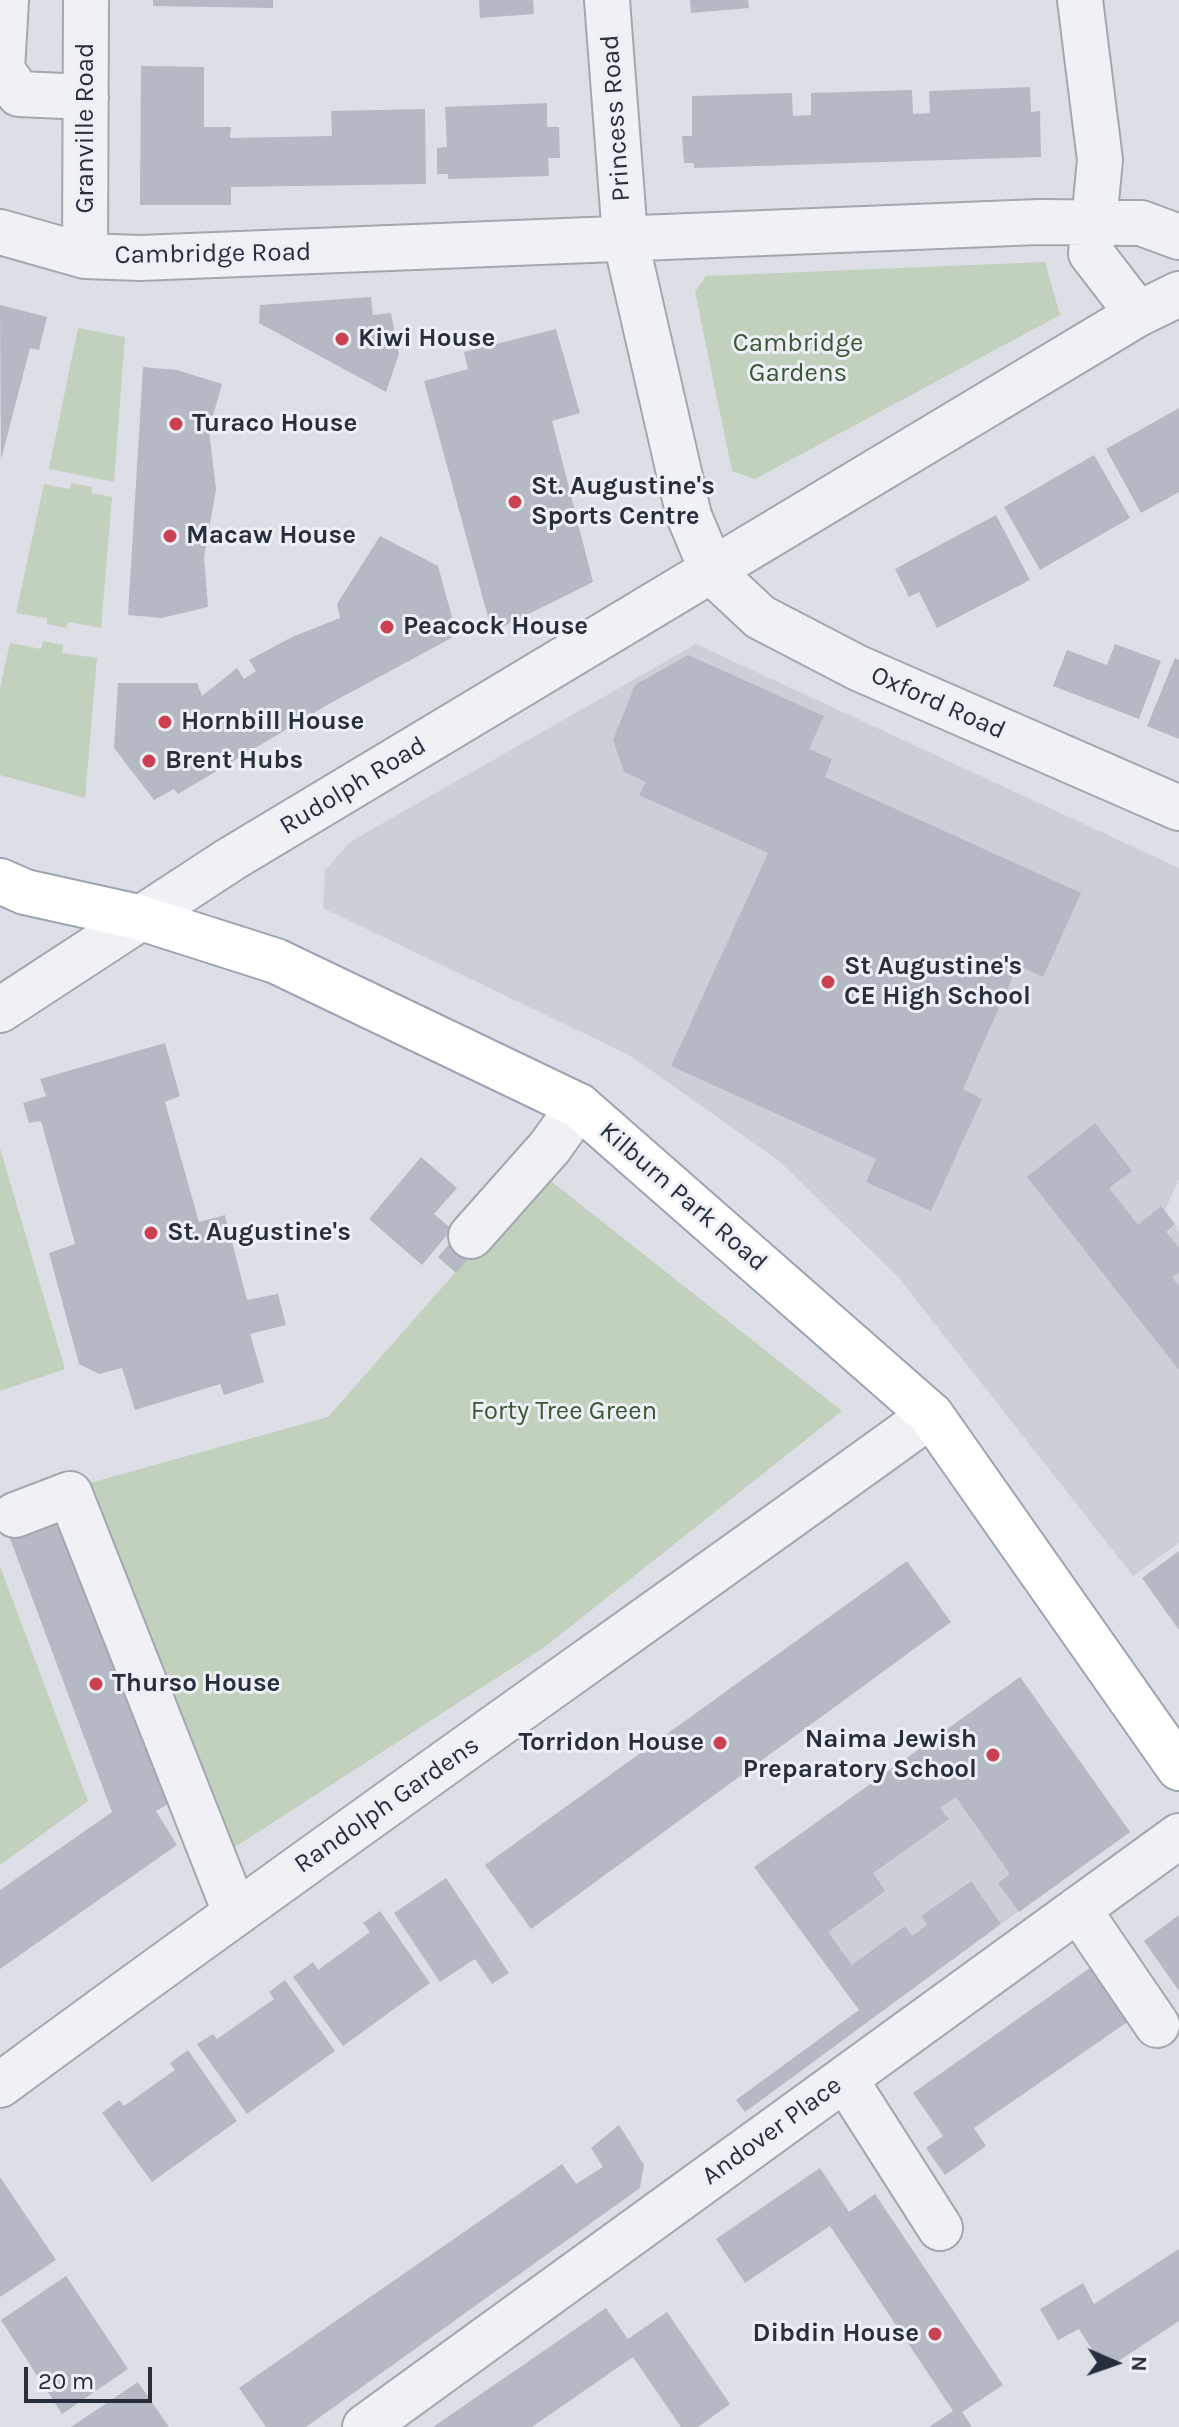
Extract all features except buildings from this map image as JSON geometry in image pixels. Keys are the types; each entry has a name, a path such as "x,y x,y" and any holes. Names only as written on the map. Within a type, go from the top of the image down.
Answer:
{"main road":[{"name":"Kilburn Park Road","path":"0,881 25,892 138,917 276,961 579,1106 931,1415 1179,1768"}],"street":[{"path":"6,0 2,70 19,94 86,97"},
{"name":"Granville Road","path":"85,256 86,0"},
{"name":"Princess Road","path":"607,0 625,237"},
{"path":"1080,0 1100,160 1091,253 1138,314"},
{"path":"1179,237 1141,223 1039,222 625,237 689,516 713,573 1138,314 1179,294"},
{"name":"Cambridge Road","path":"0,232 85,256 283,255 429,244 625,237"},
{"name":"Oxford Road","path":"713,573 760,617 858,668 1179,808"},
{"name":"Rudolph Road","path":"0,1010 138,917 713,573"},
{"path":"471,1236 550,1147 579,1106"},
{"name":"Randolph Gardens","path":"0,2085 235,1912 509,1720 931,1415"},
{"path":"15,1515 70,1494 235,1912"},
{"name":"Andover Place","path":"365,2427 1179,1836"},
{"path":"1078,1909 1157,2025"},
{"path":"845,2079 940,2228"}],"shaded area":[{"name":"St Augustine's CE High School","path":"696,644 1179,868 1179,1179 1165,1210 1179,1231 1179,1543 1133,1576 898,1277 779,1161 631,1056 323,908 325,870 350,842"},
{"name":"Naima Jewish Preparatory School","path":"1020,1677 1130,1832 1001,1924 970,1881 921,1916 927,1925 912,1936 905,1927 852,1965 771,1855"}],"green space":[{"name":"Cambridge Gardens","path":"1045,262 1060,315 755,479 732,471 695,292 706,276"},
{"path":"78,328 125,337 114,482 49,469"},
{"path":"71,483 92,487 91,493 112,497 101,628 68,622 66,628 47,624 47,618 16,613 44,484 70,489"},
{"path":"43,641 63,645 62,653 97,658 85,798 0,775 0,689 10,643 41,649"},
{"path":"0,1148 65,1369 0,1391"},
{"name":"Forty Tree Green","path":"542,1174 842,1411 546,1646 232,1849 86,1484 328,1417"},
{"path":"0,1566 88,1801 0,1865"}],"place":[{"name":"Kiwi House","path":"342,339"},
{"name":"Turaco House","path":"176,424"},
{"name":"St. Augustine's Sports Centre","path":"515,502"},
{"name":"Macaw House","path":"170,536"},
{"name":"Peacock House","path":"387,627"},
{"name":"Hornbill House","path":"165,722"},
{"name":"Brent Hubs","path":"149,761"},
{"name":"St Augustine's CE High School","path":"828,982"},
{"name":"St. Augustine's","path":"151,1233"},
{"name":"Thurso House","path":"96,1684"},
{"name":"Torridon House","path":"720,1743"},
{"name":"Naima Jewish Preparatory School","path":"993,1755"},
{"name":"Dibdin House","path":"935,2334"}]}
